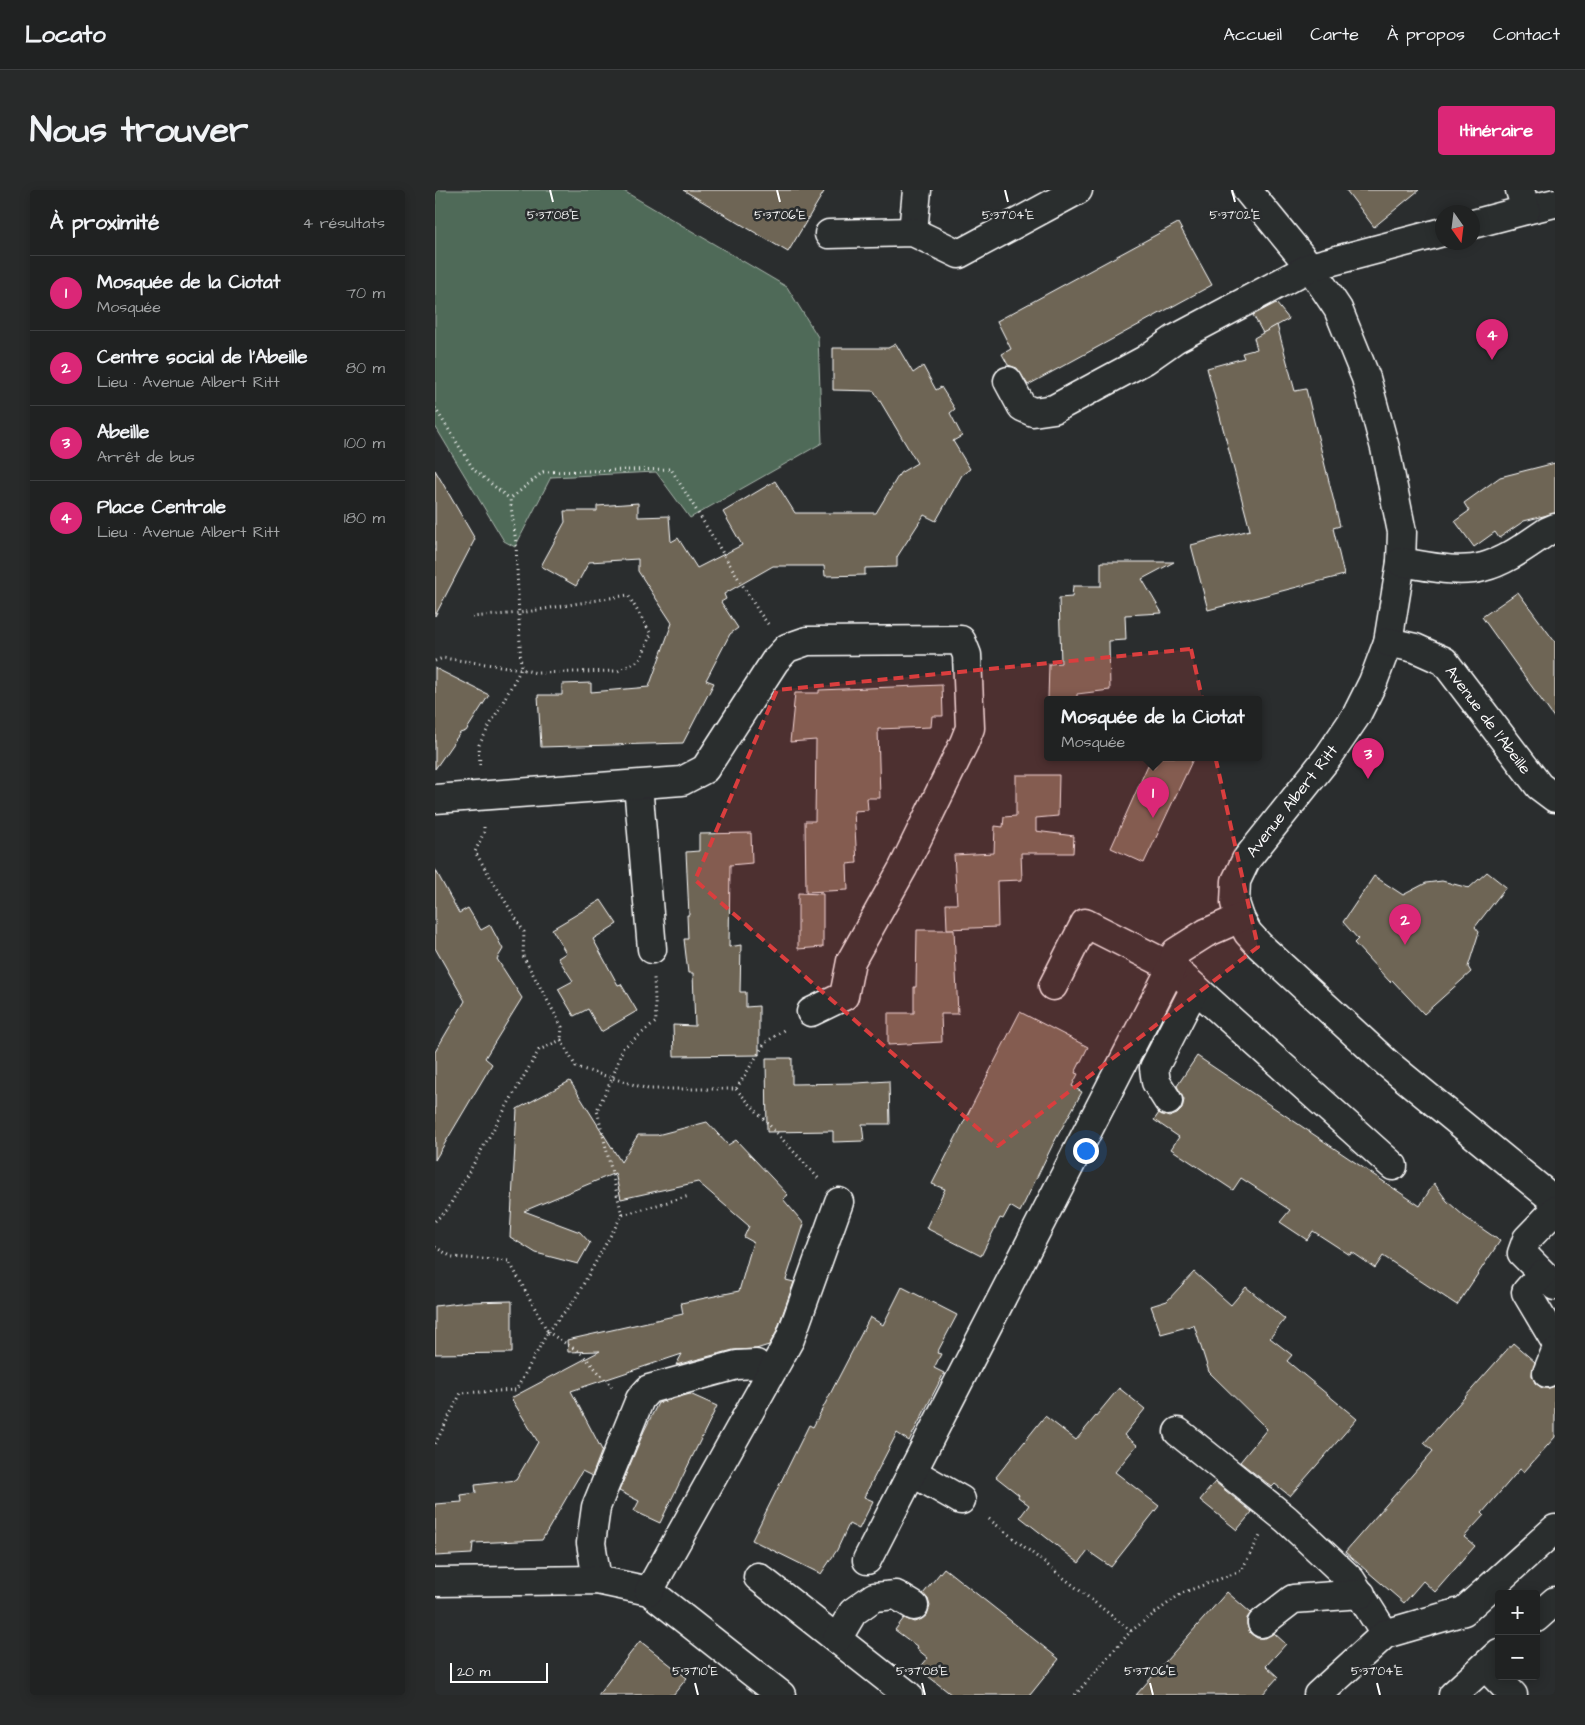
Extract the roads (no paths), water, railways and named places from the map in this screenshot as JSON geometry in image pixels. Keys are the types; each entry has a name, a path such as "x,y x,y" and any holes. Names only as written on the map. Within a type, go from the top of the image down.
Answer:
{"street":[{"path":"913,232 917,190"},
{"path":"829,234 913,232 959,254 1078,190"},
{"name":"Avenue Albert Ritt","path":"1247,190 1310,266 1338,309 1366,378 1385,448 1402,532 1401,562 1388,642 1373,682 1356,716 1328,756 1246,860 1236,881 1235,903 1240,918 1259,946 1389,1064 1553,1197"},
{"path":"1480,221 1523,200 1555,203"},
{"path":"1008,381 1022,407 1033,412 1054,409 1145,360 1175,339 1310,266 1435,234"},
{"path":"1401,562 1457,570 1483,568 1503,560 1555,528"},
{"path":"435,799 682,781 705,769 775,661 787,648 807,641 961,640 967,655 970,728 964,743 903,868 851,961 844,996 811,1012"},
{"name":"Avenue de l'Abeille","path":"1388,642 1415,648 1443,661 1539,786 1555,798"},
{"path":"638,785 652,949"},
{"path":"867,1560 1172,967 1176,952 1206,933 1240,918"},
{"path":"1053,986 1085,923 1172,967 1393,1166"},
{"path":"1168,1101 1156,1082 1153,1068 1195,988"},
{"path":"1553,1197 1527,1239 1522,1253 1549,1280 1526,1292 1555,1341"},
{"path":"649,1591 790,1339 839,1202"},
{"path":"597,1580 591,1543 596,1507 640,1399 649,1389 737,1365 756,1364 769,1375"},
{"path":"1178,1432 1275,1510 1351,1580 1385,1634"},
{"path":"912,1472 961,1500"},
{"path":"1318,1695 1385,1634 1465,1610 1555,1529"},
{"path":"758,1577 907,1695"},
{"path":"435,1582 597,1580 649,1591 781,1695"},
{"path":"1262,1623 1293,1599 1361,1594"},
{"path":"837,1639 853,1612 874,1597 896,1595 914,1606"},
{"path":"1540,1614 1555,1601"},
{"path":"1453,1695 1492,1659 1513,1695"}],"place":[{"name":"Place Centrale","path":"1492,360"},
{"name":"Abeille","path":"1368,779"},
{"name":"Mosquée de la Ciotat","path":"1153,818"},
{"name":"Centre social de l'Abeille","path":"1405,945"}]}
